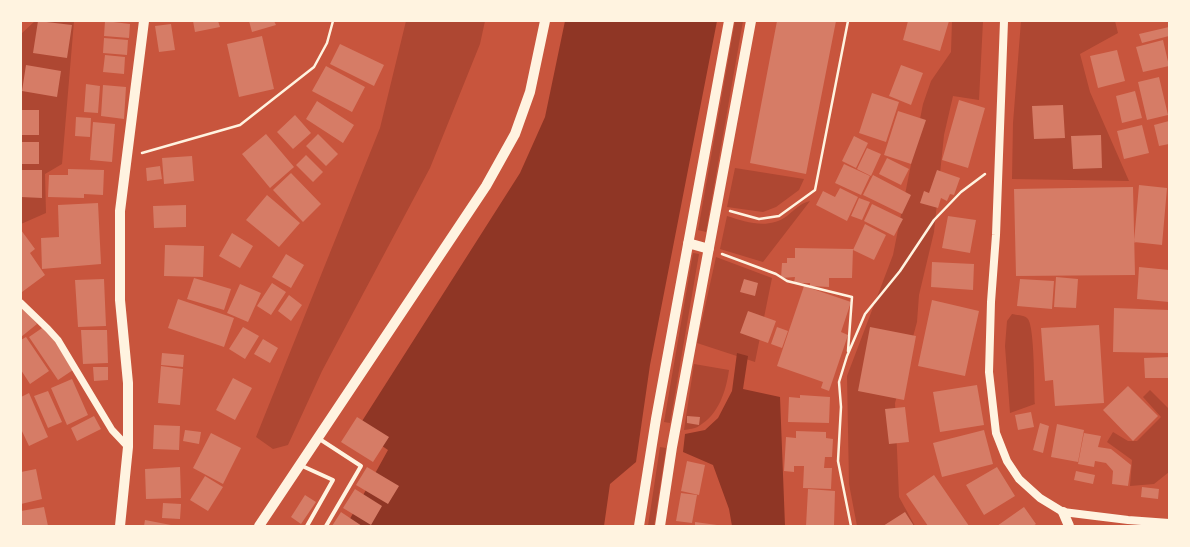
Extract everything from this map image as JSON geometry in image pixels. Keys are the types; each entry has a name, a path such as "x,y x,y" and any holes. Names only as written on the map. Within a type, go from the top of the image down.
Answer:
{"main road":[{"path":"120,526 128,447 128,383 120,300 120,211 144,21"},
{"path":"260,526 486,186 515,134 530,92 545,21"},
{"path":"639,526 656,419 729,21"},
{"path":"660,526 672,447 718,207 751,21"},
{"path":"1004,21 989,372 996,433 1007,461 1019,479 1040,498 1063,512 1128,520 1169,523"},
{"path":"688,243 709,249"},
{"path":"1063,512 1069,526"}],"street":[{"path":"21,303 58,340 112,430 128,447"},
{"path":"318,438 361,466 326,526"},
{"path":"300,465 333,480 307,526"}],"path":[{"path":"128,157 240,125 314,67 327,43 332,21"},
{"path":"718,207 758,219 779,216 815,190 848,21"},
{"path":"851,526 838,461 841,407 839,382 847,356 865,314 900,271 934,220 961,192 998,164"},
{"path":"709,249 776,274 787,281 852,297 851,330 847,356"}],"shaded area":[{"path":"35,21 74,21 62,164 45,174 46,213 21,224 21,34"},
{"path":"406,21 485,21 480,44 430,168 322,371 288,445 273,449 256,437 380,128"},
{"path":"565,21 717,21 650,365 636,462 610,484 604,526 346,526 388,450 357,429 520,173 545,117"},
{"path":"735,21 743,21 706,232 698,230"},
{"path":"952,21 983,21 979,100 953,96 944,135 934,232 919,295 917,322 895,403 899,497 915,526 857,526 849,484 847,376 893,255 923,104 931,81 951,52"},
{"path":"1021,21 1115,21 1118,33 1080,54 1090,92 1129,181 1012,179 1013,123"},
{"path":"735,168 804,179 799,190 776,207 763,212 727,207"},
{"path":"810,201 763,262 720,249 727,216 757,224 772,223 787,216 801,205"},
{"path":"693,253 699,254 670,423 664,422"},
{"path":"716,257 772,278 755,362 697,343"},
{"path":"1012,314 1026,317 1030,323 1034,358 1035,404 1010,413 1005,346 1007,321"},
{"path":"737,353 748,356 743,389 780,397 785,526 732,526 729,509 713,465 683,452 685,434 705,430 718,418 732,391"},
{"path":"694,364 729,370 723,394 712,415 697,427 684,430"},
{"path":"1150,390 1169,409 1169,472 1154,484 1130,486 1132,460 1107,442 1113,432 1128,441 1137,441 1161,417 1143,397"},
{"path":"660,447 666,448 654,526 648,526"}],"building":[{"path":"38,21 72,25 67,58 33,53"},
{"path":"105,21 130,24 129,38 104,36"},
{"path":"193,21 218,21 220,27 195,32"},
{"path":"249,21 274,21 276,25 252,32"},
{"path":"777,21 836,21 806,174 750,163"},
{"path":"908,21 949,21 940,51 903,40"},
{"path":"171,24 175,50 159,52 155,26"},
{"path":"1169,27 1169,36 1142,43 1139,34"},
{"path":"262,36 274,89 239,97 227,44"},
{"path":"104,38 128,40 127,55 103,53"},
{"path":"1163,40 1169,66 1143,72 1136,47"},
{"path":"340,44 384,65 374,86 330,64"},
{"path":"1117,50 1125,81 1098,88 1090,56"},
{"path":"105,55 125,57 124,74 103,72"},
{"path":"26,65 61,71 57,97 22,91"},
{"path":"901,65 923,73 911,105 889,96"},
{"path":"326,66 365,87 352,112 312,91"},
{"path":"1159,77 1168,115 1147,120 1138,82"},
{"path":"86,84 100,86 98,113 84,112"},
{"path":"103,85 126,87 124,119 101,116"},
{"path":"1135,91 1142,118 1122,123 1116,96"},
{"path":"872,93 899,102 886,142 859,133"},
{"path":"959,100 985,108 968,168 942,160"},
{"path":"317,101 354,125 343,143 306,119"},
{"path":"1063,105 1065,138 1034,139 1032,106"},
{"path":"21,110 39,110 39,135 21,135"},
{"path":"898,111 926,120 911,164 884,155"},
{"path":"295,115 311,133 293,149 277,132"},
{"path":"76,117 91,118 90,137 75,136"},
{"path":"1169,121 1169,144 1159,146 1154,125"},
{"path":"93,122 115,124 112,162 90,160"},
{"path":"1142,125 1149,153 1124,159 1117,131"},
{"path":"266,134 294,167 270,188 242,154"},
{"path":"318,134 338,154 326,166 306,146"},
{"path":"1101,135 1102,168 1073,169 1071,136"},
{"path":"854,136 868,143 856,168 842,161"},
{"path":"21,142 39,142 39,164 21,164"},
{"path":"867,148 881,154 871,176 857,169"},
{"path":"306,155 323,172 313,182 296,165"},
{"path":"192,156 194,181 164,184 162,158"},
{"path":"887,158 909,169 901,185 879,174"},
{"path":"844,164 870,176 861,195 835,183"},
{"path":"160,166 162,179 147,181 146,168"},
{"path":"68,169 104,170 103,195 84,194 84,198 48,197 49,175 68,175"},
{"path":"21,170 42,170 42,198 21,197"},
{"path":"937,170 960,178 954,195 950,194 947,201 941,198 938,208 920,203 924,191 929,193"},
{"path":"291,173 321,204 303,222 273,190"},
{"path":"873,175 911,195 902,214 863,195"},
{"path":"1139,185 1167,188 1162,245 1134,242"},
{"path":"1133,187 1135,275 1016,276 1014,189"},
{"path":"840,188 858,197 847,221 816,205 823,191 835,197"},
{"path":"267,195 300,223 279,247 246,220"},
{"path":"859,198 870,202 862,220 851,216"},
{"path":"98,203 101,264 42,269 41,238 59,237 58,205"},
{"path":"872,204 903,219 894,236 864,221"},
{"path":"186,205 186,227 154,228 153,206"},
{"path":"948,216 976,220 970,253 942,248"},
{"path":"865,224 886,235 874,260 853,250"},
{"path":"21,230 35,249 30,253 45,275 22,292"},
{"path":"232,233 253,246 240,268 219,256"},
{"path":"165,245 204,246 203,277 164,276"},
{"path":"795,248 853,249 852,278 829,278 829,287 810,286 810,283 794,283 795,277 781,278 782,263 787,263 787,258 795,258"},
{"path":"286,254 304,265 291,288 272,277"},
{"path":"932,262 974,264 973,290 931,287"},
{"path":"1139,267 1169,270 1169,302 1137,299"},
{"path":"1056,277 1078,279 1076,308 1054,307"},
{"path":"194,278 231,289 224,310 187,299"},
{"path":"104,279 106,326 78,327 75,280"},
{"path":"744,279 758,283 755,296 740,292"},
{"path":"1020,279 1054,281 1052,309 1017,306"},
{"path":"272,283 286,292 271,315 257,306"},
{"path":"240,284 261,293 248,322 227,313"},
{"path":"804,286 851,302 841,332 848,335 829,391 821,388 823,382 777,366"},
{"path":"289,295 302,305 291,321 278,311"},
{"path":"178,299 234,318 224,347 168,328"},
{"path":"932,300 979,311 965,376 918,366"},
{"path":"21,305 37,324 21,337"},
{"path":"1114,308 1169,310 1169,353 1113,352"},
{"path":"748,311 776,321 768,343 740,333"},
{"path":"1099,325 1104,403 1055,406 1053,380 1045,381 1041,328"},
{"path":"45,326 73,370 58,380 29,337"},
{"path":"243,327 259,336 245,359 229,349"},
{"path":"777,327 788,331 782,348 771,344"},
{"path":"870,327 916,336 904,400 858,391"},
{"path":"81,330 107,330 108,363 83,364"},
{"path":"26,337 49,371 30,384 21,370 21,340"},
{"path":"263,339 278,348 270,363 254,354"},
{"path":"162,353 184,355 183,367 161,365"},
{"path":"1169,357 1169,378 1145,378 1144,358"},
{"path":"161,366 183,369 180,405 158,403"},
{"path":"93,367 108,367 108,380 94,381"},
{"path":"233,378 252,388 235,420 216,410"},
{"path":"72,379 88,415 67,425 51,388"},
{"path":"977,385 984,425 940,432 933,392"},
{"path":"1128,386 1158,416 1133,441 1103,410"},
{"path":"48,391 62,422 48,428 34,396"},
{"path":"29,393 48,437 29,446 21,429 21,397"},
{"path":"800,395 830,397 829,423 788,422 789,397 800,398"},
{"path":"905,407 909,442 889,444 885,409"},
{"path":"1031,412 1034,427 1018,430 1015,415"},
{"path":"94,416 101,429 77,441 71,428"},
{"path":"687,416 700,417 699,425 687,423"},
{"path":"357,417 389,437 373,462 341,442"},
{"path":"1040,423 1049,426 1043,453 1033,450"},
{"path":"1057,424 1084,430 1078,462 1051,457"},
{"path":"154,425 180,426 179,450 153,449"},
{"path":"185,430 201,432 199,444 183,441"},
{"path":"984,430 993,464 942,477 933,443"},
{"path":"796,431 826,432 826,438 833,439 832,457 825,457 824,468 832,468 831,489 803,488 804,466 794,466 794,472 784,471 786,437 796,438"},
{"path":"211,433 241,448 223,484 193,468"},
{"path":"1084,433 1101,436 1098,447 1111,449 1131,465 1128,486 1112,484 1113,471 1106,463 1095,461 1094,467 1078,464"},
{"path":"687,461 705,465 699,495 681,491"},
{"path":"180,467 181,498 146,499 145,469"},
{"path":"367,467 399,486 388,504 356,485"},
{"path":"997,467 1015,496 984,515 966,485"},
{"path":"36,469 42,499 21,504 21,472"},
{"path":"1076,471 1095,475 1093,484 1074,480"},
{"path":"934,475 969,526 928,526 906,494"},
{"path":"205,476 223,487 208,511 190,500"},
{"path":"1142,487 1159,489 1158,499 1141,497"},
{"path":"355,489 382,506 371,525 343,508"},
{"path":"808,489 835,491 834,526 806,526"},
{"path":"681,493 697,495 692,523 676,521"},
{"path":"305,495 316,502 301,524 291,517"},
{"path":"163,503 181,504 180,519 162,518"},
{"path":"44,507 48,526 21,526 21,511"},
{"path":"1024,507 1036,524 1033,526 997,526"},
{"path":"341,512 362,526 332,526"},
{"path":"905,512 914,526 883,526"},
{"path":"145,520 171,525 171,526 144,526"},
{"path":"695,522 717,525 717,526 695,526"}]}
